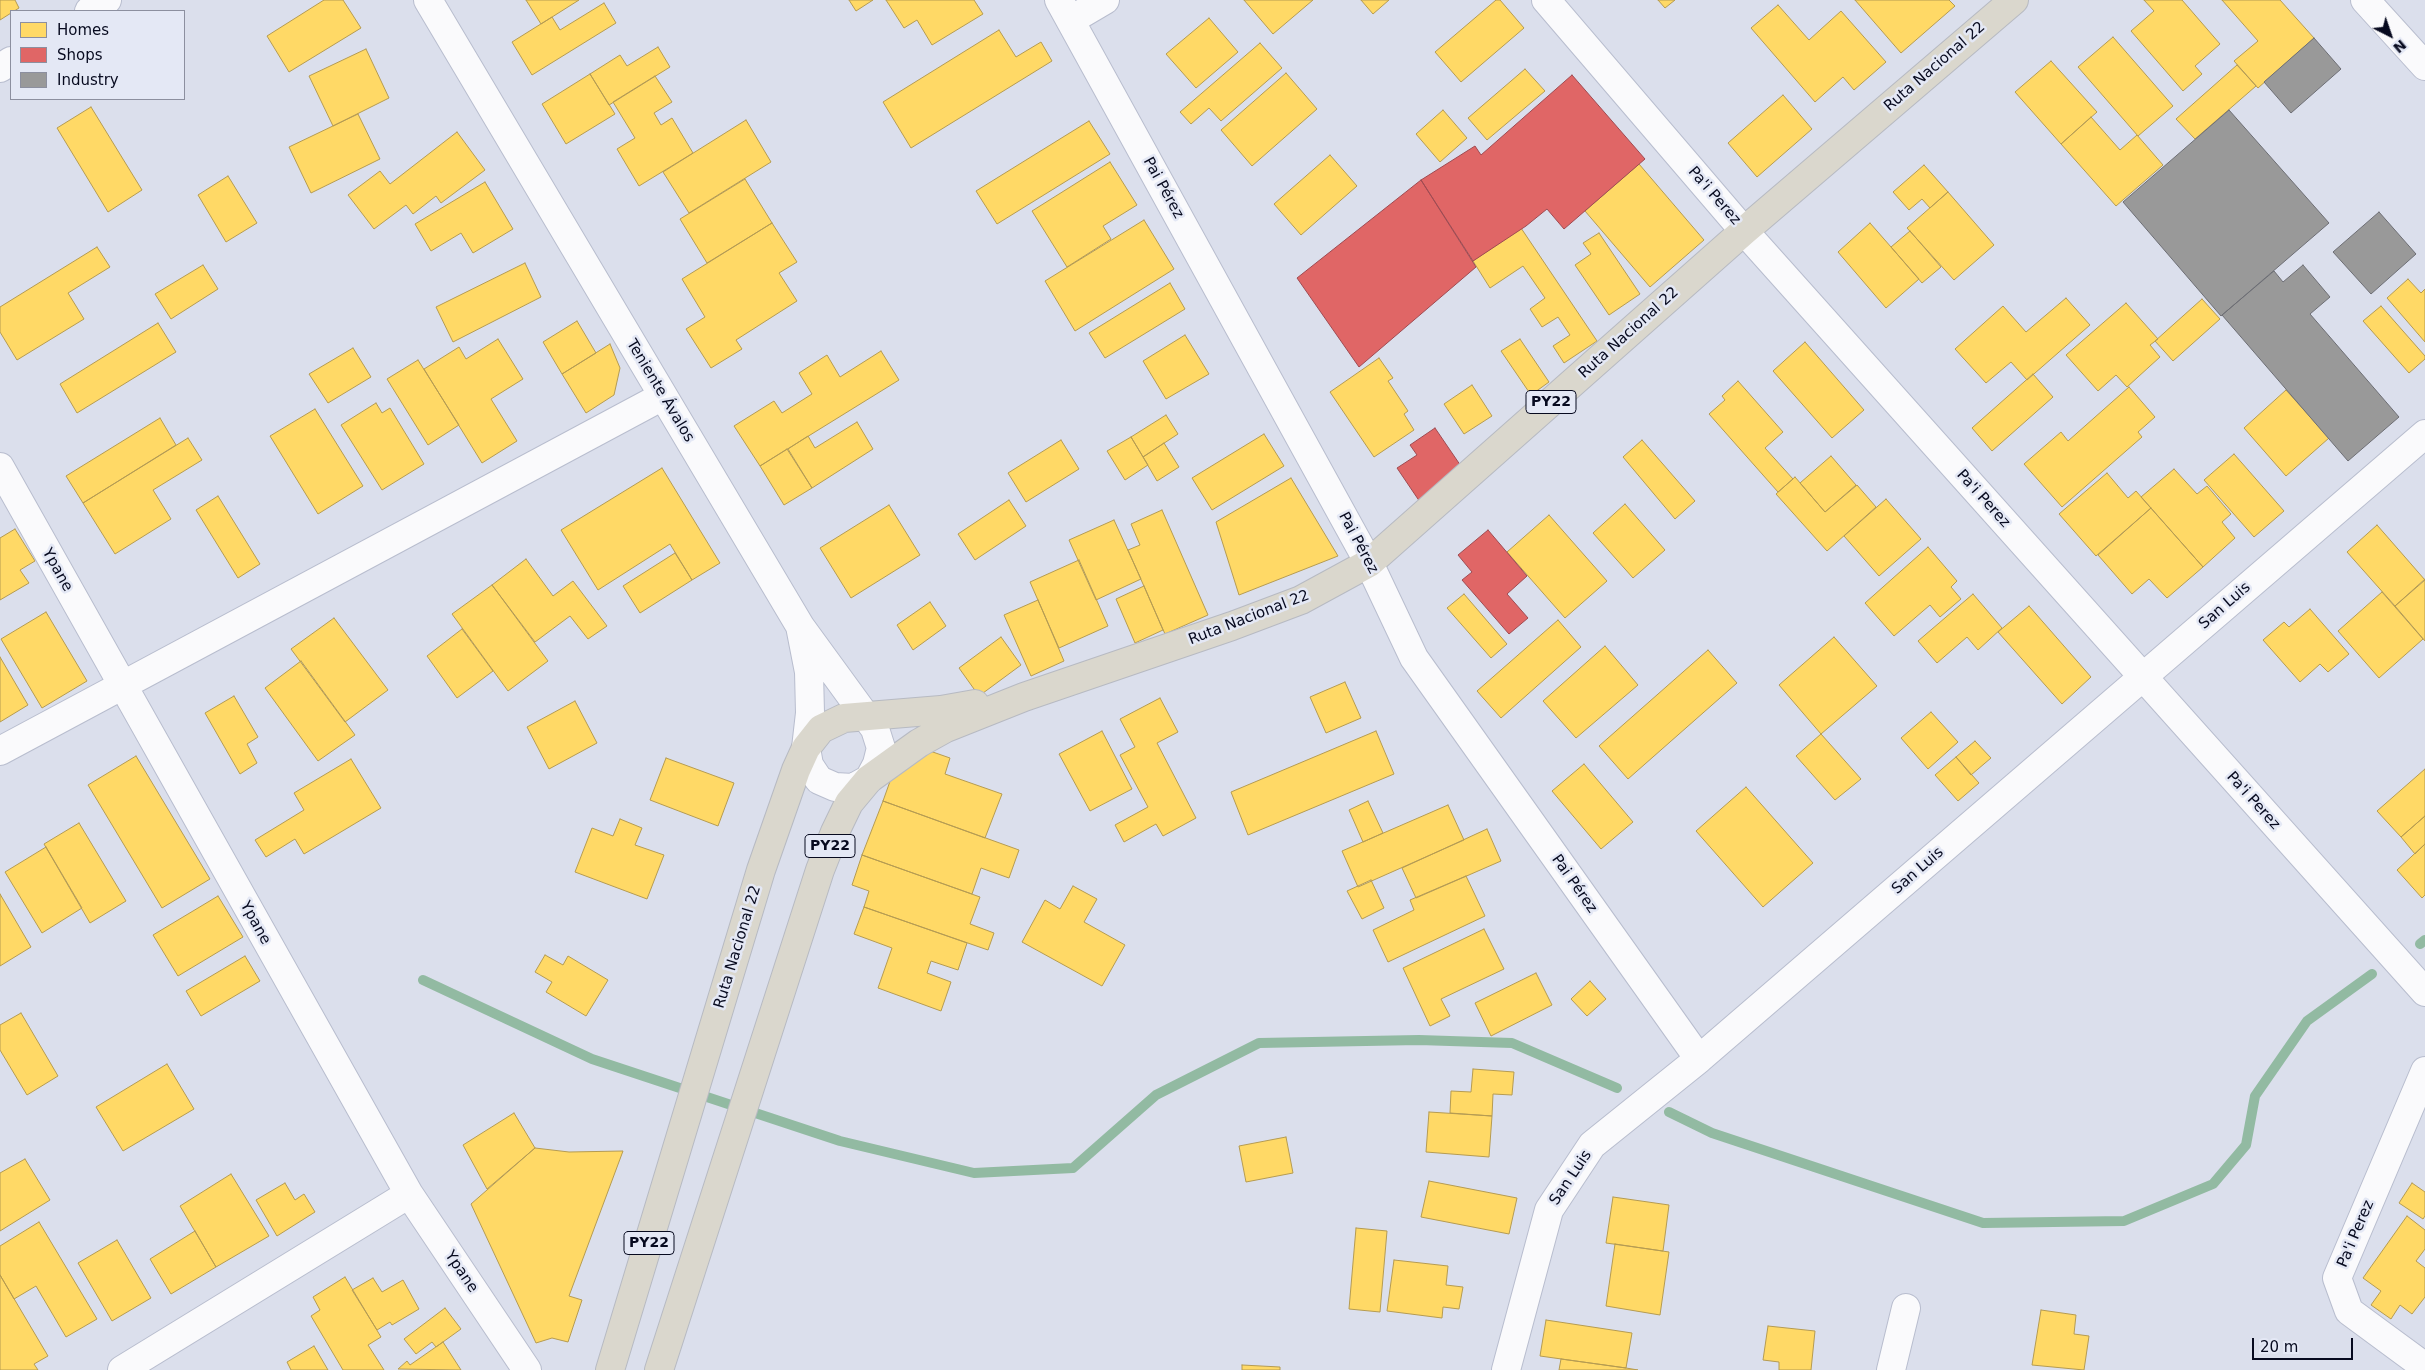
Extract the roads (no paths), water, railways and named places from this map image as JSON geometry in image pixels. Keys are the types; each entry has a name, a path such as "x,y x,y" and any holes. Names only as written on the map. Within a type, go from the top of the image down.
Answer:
{"highway":[{"name":"Ruta Nacional 22","path":"659,1370 834,832 849,803 869,779 919,743 946,728 1024,698 1301,600 1370,563 1744,231 2014,0"},
{"name":"Ruta Nacional 22","path":"610,1370 761,870 796,770 806,748 821,729 844,718 941,710 1024,698"}],"street":[{"path":"91,10 107,0"},
{"name":"Teniente Ávalos","path":"428,0 800,626 875,729 881,748 877,764 869,779"},
{"path":"1065,10 1106,0"},
{"name":"Pa'i Perez","path":"1546,0 1744,231 2425,992"},
{"path":"2366,0 2425,66"},
{"name":"Pai Pérez","path":"1065,10 1370,563 1414,658 1699,1059"},
{"path":"0,752 663,396"},
{"name":"San Luis","path":"1506,1370 1549,1210 1592,1145 1699,1059 2425,434"},
{"name":"Ypane","path":"0,467 121,686 409,1194 527,1370"},
{"path":"800,626 809,672 810,713 806,748 809,765 819,780 835,788 853,788 869,779"},
{"name":"Pa'i Perez","path":"2425,1070 2338,1278 2349,1311 2425,1367"},
{"path":"122,1370 409,1194"},
{"path":"1891,1370 1906,1308"}],"waterway":[{"path":"2420,944 2425,940"},
{"path":"1669,1112 1712,1133 1983,1223 2124,1221 2213,1184 2246,1145 2255,1096 2307,1021 2372,974"},
{"path":"423,980 592,1059 840,1141 974,1173 1073,1168 1156,1095 1259,1043 1419,1040 1512,1043 1617,1088"}]}
